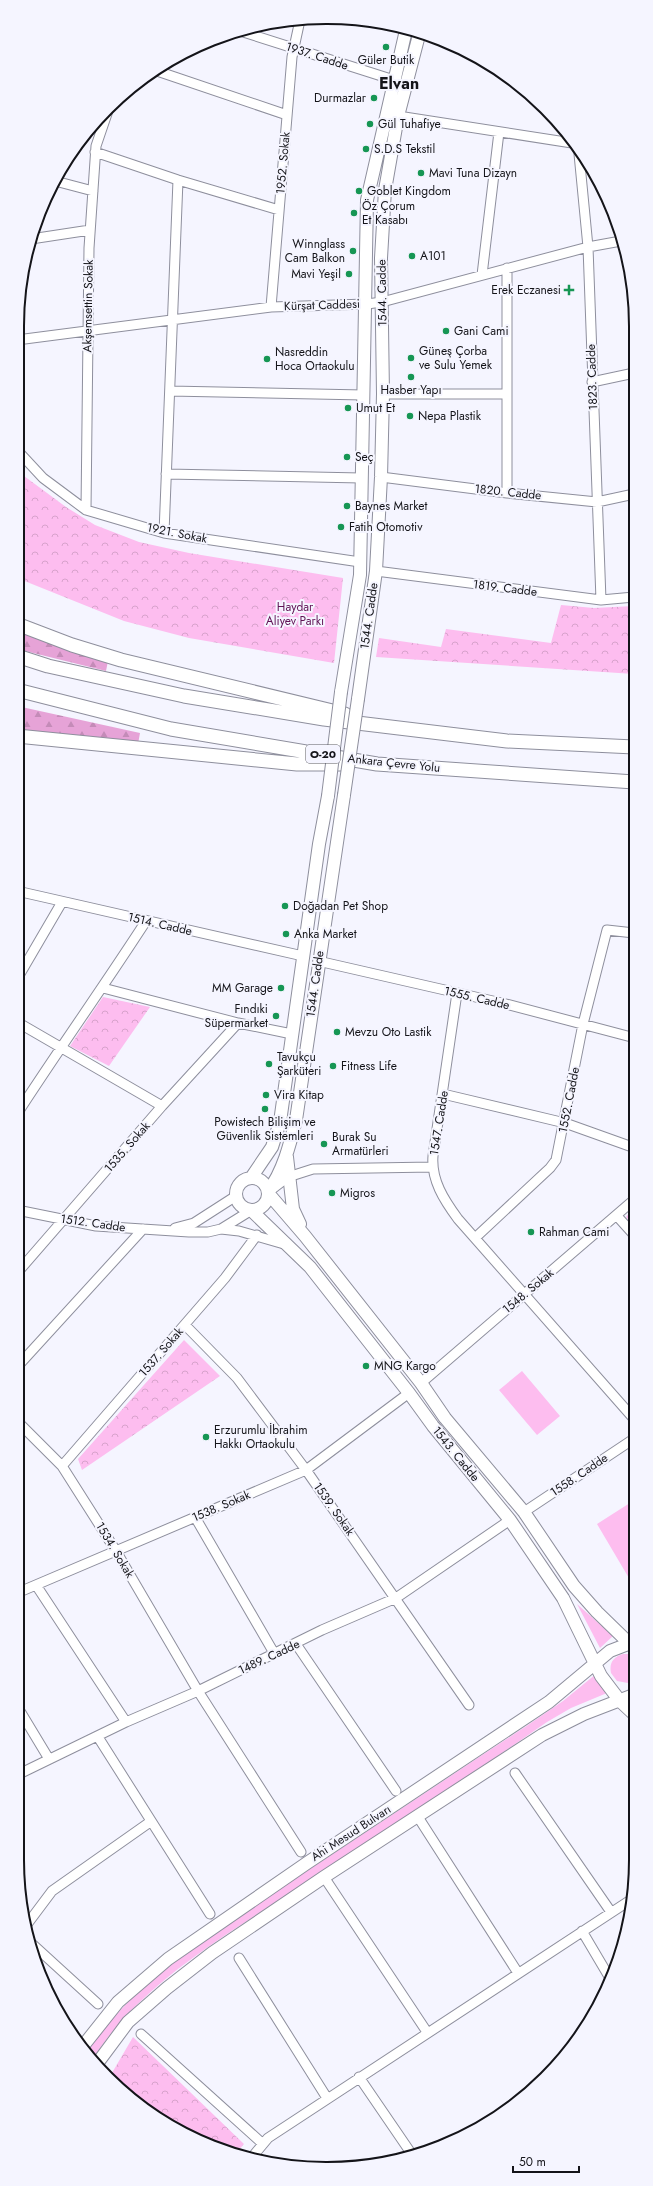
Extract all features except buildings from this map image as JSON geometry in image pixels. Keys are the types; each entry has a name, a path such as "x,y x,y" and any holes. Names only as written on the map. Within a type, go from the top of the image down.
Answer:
{"highway":[{"path":"24,627 72,645 121,660 398,726"},
{"path":"24,658 48,666 184,696 324,719 398,726 507,740 629,747"},
{"name":"Ankara Çevre Yolu","path":"24,692 171,729 377,764 629,782"},
{"path":"24,737 297,764 377,764"}],"main road":[{"name":"1544. Cadde","path":"251,1178 272,1147 277,1136 319,844 328,796 341,692 360,575 361,478 367,304 368,200 405,34"},
{"name":"1544. Cadde","path":"268,1192 275,1182 296,1120 376,571 381,477 383,394 381,258 385,190 398,116 417,38"},
{"path":"286,1152 293,1209 305,1236"},
{"path":"251,1178 260,1180 268,1192 265,1203 257,1210 251,1210 239,1204 236,1196 236,1191 241,1182 251,1178"},
{"name":"1543. Cadde","path":"268,1192 305,1236 421,1383 445,1418 524,1512 578,1591 597,1612 629,1640"},
{"name":"1543. Cadde","path":"251,1210 291,1246 310,1267 409,1392 433,1426 510,1520 563,1598 595,1664 620,1702 629,1710"},
{"name":"Ahi Mesud Bulvarı","path":"86,2042 118,2002 168,1959 307,1862 549,1702 610,1651 629,1645"},
{"name":"Ahi Mesud Bulvarı","path":"100,2060 128,2022 167,1988 212,1953 324,1877 542,1735 584,1714 629,1698"}],"street":[{"name":"1952. Sokak","path":"271,307 293,48 299,26"},
{"name":"1937. Cadde","path":"249,34 394,80"},
{"path":"162,73 287,115"},
{"path":"398,116 566,142"},
{"name":"Akşemsettin Sokak","path":"86,510 87,331 90,230 96,152 105,121"},
{"path":"482,275 499,132"},
{"path":"96,152 178,180 279,210"},
{"name":"1823. Cadde","path":"580,161 588,247 601,600"},
{"path":"164,533 178,180"},
{"path":"61,183 93,191"},
{"path":"37,239 90,230"},
{"name":"Kürşat Caddesi","path":"24,339 271,307 367,304 382,302 588,247 617,242"},
{"path":"507,268 507,493"},
{"path":"592,382 629,374"},
{"path":"170,390 364,395"},
{"path":"383,394 506,394"},
{"name":"1921. Sokak","path":"24,458 43,478 86,510 164,533 360,562"},
{"path":"166,474 361,478"},
{"name":"1820. Cadde","path":"381,477 507,493 597,502 629,495"},
{"name":"1819. Cadde","path":"376,571 601,600 629,597"},
{"name":"1514. Cadde","path":"24,892 62,902 303,956"},
{"path":"24,967 62,902"},
{"path":"24,1103 60,1047 103,988 146,921"},
{"name":"1552. Cadde","path":"474,1238 550,1168 558,1154 583,1024 607,930 629,933"},
{"name":"1555. Cadde","path":"318,961 457,993 629,1036"},
{"path":"103,988 238,1023 292,1034"},
{"name":"1547. Cadde","path":"457,993 432,1167 445,1202 474,1238 629,1413"},
{"name":"1535. Sokak","path":"24,1265 162,1106 238,1023"},
{"path":"24,1026 162,1106"},
{"path":"443,1094 565,1122 629,1146"},
{"path":"268,1192 288,1177 313,1169 432,1167"},
{"name":"1512. Cadde","path":"170,1229 194,1223 236,1196"},
{"name":"1548. Sokak","path":"421,1383 629,1205"},
{"name":"1512. Cadde","path":"24,1211 96,1226 208,1232 221,1229 251,1210"},
{"path":"617,1216 629,1229"},
{"path":"24,1359 143,1229"},
{"path":"221,1229 256,1235 291,1246"},
{"name":"1537. Sokak","path":"62,1466 225,1278 256,1235"},
{"name":"1539. Sokak","path":"185,1324 237,1378 306,1470 469,1705"},
{"name":"1538. Sokak","path":"24,1590 306,1470 409,1392"},
{"name":"1534. Sokak","path":"24,1430 62,1466 116,1551 198,1691 301,1852"},
{"name":"1558. Cadde","path":"524,1512 629,1442"},
{"path":"194,1517 274,1653"},
{"name":"1489. Cadde","path":"24,1772 98,1737 126,1722 198,1691 274,1653 396,1598 510,1520"},
{"path":"36,1585 126,1722"},
{"path":"296,1644 396,1791"},
{"path":"24,1718 49,1759"},
{"path":"98,1737 150,1822 210,1914"},
{"path":"515,1773 611,1912"},
{"path":"418,1817 518,1973"},
{"path":"30,1920 52,1891 150,1822"},
{"path":"324,1877 427,2032"},
{"path":"255,2153 268,2138 358,2077 625,1903"},
{"path":"582,1932 607,1973"},
{"path":"37,1949 98,2004"},
{"path":"239,1958 327,2098"},
{"path":"141,2034 263,2144"},
{"path":"358,2077 409,2151"}],"green space":[{"name":"Haydar Aliyev Parkı","path":"24,476 66,507 95,525 139,542 189,553 343,578 334,663 189,638 124,621 24,581"},
{"path":"561,605 594,608 629,606 629,674 376,657 379,638 441,647 446,629 551,643"},
{"path":"24,631 108,661 106,671 24,651"},
{"path":"24,708 140,733 138,744 24,732"},
{"path":"103,997 150,1007 109,1066 70,1046"},
{"path":"184,1340 220,1376 82,1470 78,1459"},
{"path":"522,1371 560,1416 537,1435 499,1390"},
{"path":"629,1504 629,1578 597,1524"},
{"path":"577,1604 613,1636 600,1648"},
{"path":"623,1654 629,1654 628,1683 617,1681 611,1673 611,1663"},
{"path":"596,1674 607,1693 571,1708 547,1722 184,1964 158,1985 134,2008 112,2033 96,2055 90,2048 108,2024 133,1998 159,1974 188,1951 247,1910 563,1701"},
{"path":"133,2037 244,2144 239,2149 193,2131 158,2111 127,2087 112,2072"}],"place":[{"name":"Güler Butik","path":"386,47"},
{"name":"Durmazlar","path":"374,98"},
{"name":"Gül Tuhafiye","path":"370,124"},
{"name":"S.D.S Tekstil","path":"366,149"},
{"name":"Mavi Tuna Dizayn","path":"421,173"},
{"name":"Goblet Kingdom","path":"359,191"},
{"name":"Öz Çorum Et Kasabı","path":"354,213"},
{"name":"Winnglass Cam Balkon","path":"353,251"},
{"name":"A101","path":"412,256"},
{"name":"Mavi Yeşil","path":"349,274"},
{"name":"Erek Eczanesi","path":"569,290"},
{"name":"Gani Cami","path":"446,331"},
{"name":"Güneş Çorba ve Sulu Yemek","path":"411,358"},
{"name":"Nasreddin Hoca Ortaokulu","path":"267,359"},
{"name":"Hasber Yapı","path":"411,377"},
{"name":"Umut Et","path":"348,408"},
{"name":"Nepa Plastik","path":"410,416"},
{"name":"Seç","path":"347,457"},
{"name":"Baynes Market","path":"347,506"},
{"name":"Fatih Otomotiv","path":"341,527"},
{"name":"Doğadan Pet Shop","path":"285,906"},
{"name":"Anka Market","path":"286,934"},
{"name":"MM Garage","path":"281,988"},
{"name":"Fındıki Süpermarket","path":"276,1016"},
{"name":"Mevzu Oto Lastik","path":"337,1032"},
{"name":"Tavukçu Şarküteri","path":"269,1064"},
{"name":"Fitness Life","path":"333,1066"},
{"name":"Vira Kitap","path":"266,1095"},
{"name":"Powistech Bilişim ve Güvenlik Sistemleri","path":"265,1109"},
{"name":"Burak Su Armatürleri","path":"324,1144"},
{"name":"Migros","path":"332,1193"},
{"name":"Rahman Cami","path":"531,1232"},
{"name":"MNG Kargo","path":"366,1366"},
{"name":"Erzurumlu İbrahim Hakkı Ortaokulu","path":"206,1437"}],"district":[{"name":"Elvan","path":"399,83"}]}
